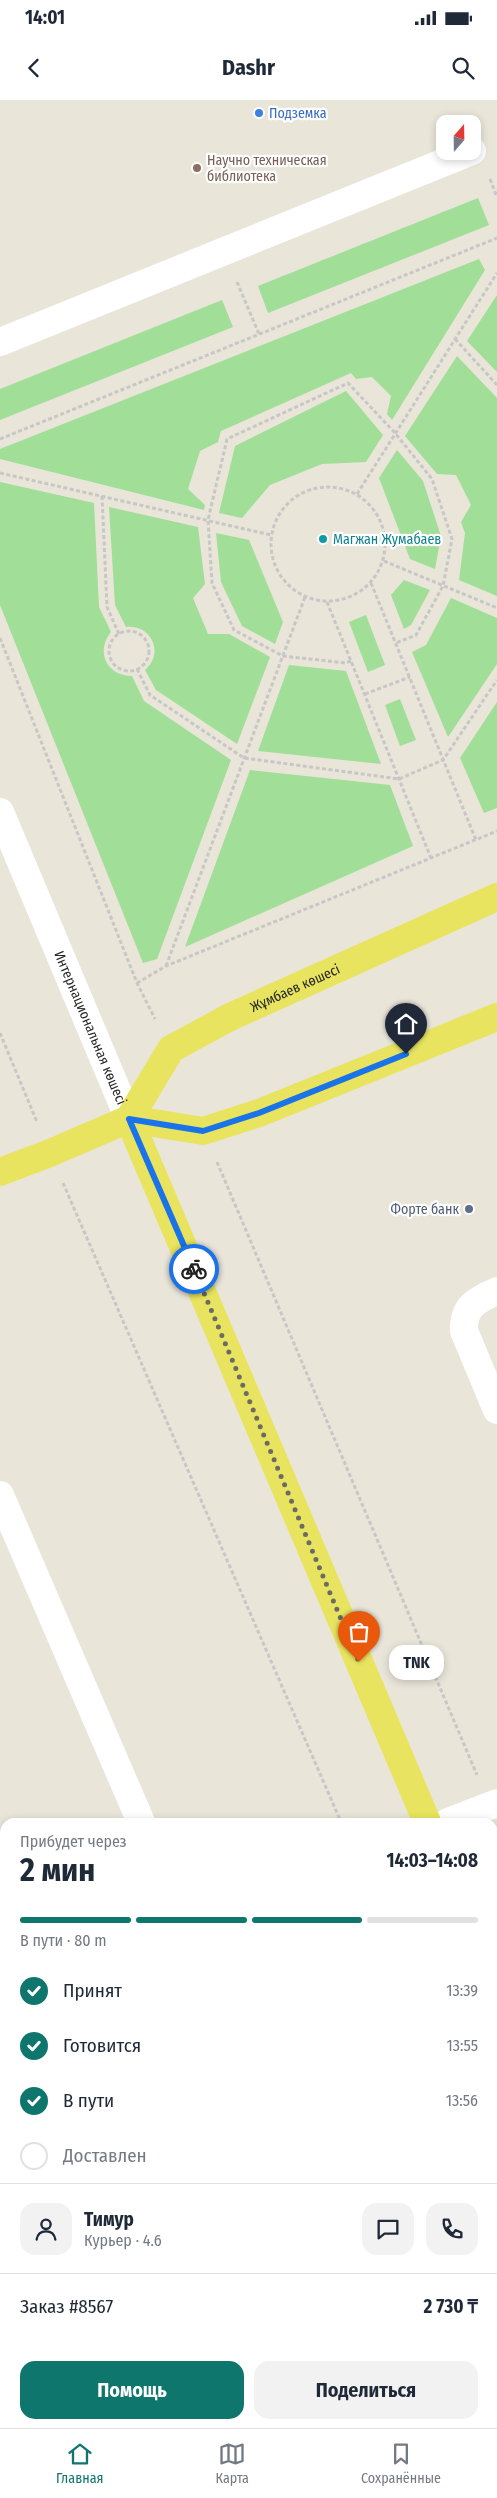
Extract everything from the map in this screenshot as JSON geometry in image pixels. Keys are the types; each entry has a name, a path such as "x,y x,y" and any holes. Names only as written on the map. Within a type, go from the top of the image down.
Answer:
{"main road":[{"name":"Жұмбаев көшесі","path":"171,1049 230,1017 497,897"},
{"path":"0,1172 129,1119 203,1131 259,1113 497,1017"},
{"path":"129,1119 171,1049"},
{"name":"Интернациональная көшесі","path":"129,1119 425,1818"}],"street":[{"path":"0,342 449,160"},
{"name":"Интернациональная көшесі","path":"0,812 129,1119"},
{"path":"497,1291 472,1303 463,1321 464,1332 497,1410"},
{"path":"0,1496 139,1818"},
{"path":"458,1818 494,1804"}],"path":[{"path":"0,439 497,238"},
{"path":"225,251 259,334"},
{"path":"357,494 497,272"},
{"path":"455,339 497,384"},
{"path":"351,661 344,663 283,656 234,630 212,583 208,520 227,438 348,383 395,433 432,479 452,538 443,586 416,635 396,643"},
{"path":"0,473 272,535"},
{"path":"321,487 342,488 357,494 369,503 386,540 384,562 368,586 327,602 305,597 284,582 270,544 279,514 293,498 321,487"},
{"path":"102,496 106,607 120,634"},
{"path":"384,562 497,608"},
{"path":"371,583 476,840"},
{"path":"166,966 305,597"},
{"path":"327,602 431,858"},
{"path":"127,631 137,633 148,644 147,659 137,670 121,669 110,658 111,643 120,634 127,631"},
{"path":"0,638 137,983 171,1049"},
{"path":"137,670 150,695 244,758 399,779 443,760 497,680"},
{"path":"365,694 410,677"},
{"path":"137,983 166,966 497,830"},
{"path":"0,1033 50,1153 339,1818"},
{"path":"203,1131 494,1804"}],"green space":[{"path":"478,198 489,225 268,313 258,286"},
{"path":"479,259 485,270 392,420 387,414 391,396 372,377 356,379 351,373 221,431 218,442 200,451 188,489 205,505 204,510 0,459 0,449"},
{"path":"497,295 497,372 467,341"},
{"path":"222,300 233,327 0,420 0,389"},
{"path":"457,356 497,398 497,596 459,580 465,533 461,522 471,505 456,475 437,474 405,436"},
{"path":"346,391 383,435 366,462 322,464 270,485 242,518 219,513 235,446"},
{"path":"397,450 423,481 441,536 435,569 410,559 379,478"},
{"path":"0,482 94,503 99,607 111,632 104,647 106,662 116,672 132,676 144,701 231,760 157,959 143,963 0,605"},
{"path":"109,507 198,527 205,584 193,598 208,634 229,634 270,657 237,744 156,690 145,670 154,656 152,641 142,630 135,627 126,627 115,605"},
{"path":"216,533 249,540 283,622 275,644 242,626 221,582"},
{"path":"404,580 430,590 411,625 404,629 391,595"},
{"path":"451,598 497,618 497,664 448,737 412,652 426,645"},
{"path":"366,615 385,665 368,672 349,622"},
{"path":"289,665 346,671 381,764 258,751"},
{"path":"400,699 416,740 400,746 385,705"},
{"path":"497,702 497,808 484,813 460,758"},
{"path":"250,770 390,785 413,846 185,947"}],"way so far":[{"path":"194,1269 359,1662"}],"place":[{"name":"Подземка","path":"259,113"},
{"name":"Научно техническая библиотека","path":"197,168"},
{"name":"Магжан Жумабаев","path":"323,539"},
{"name":"Форте банк","path":"469,1209"},
{"name":"TNK","path":"359,1662"}],"route":[{"path":"194,1269 129,1119 203,1131 259,1113 406,1054"}]}
